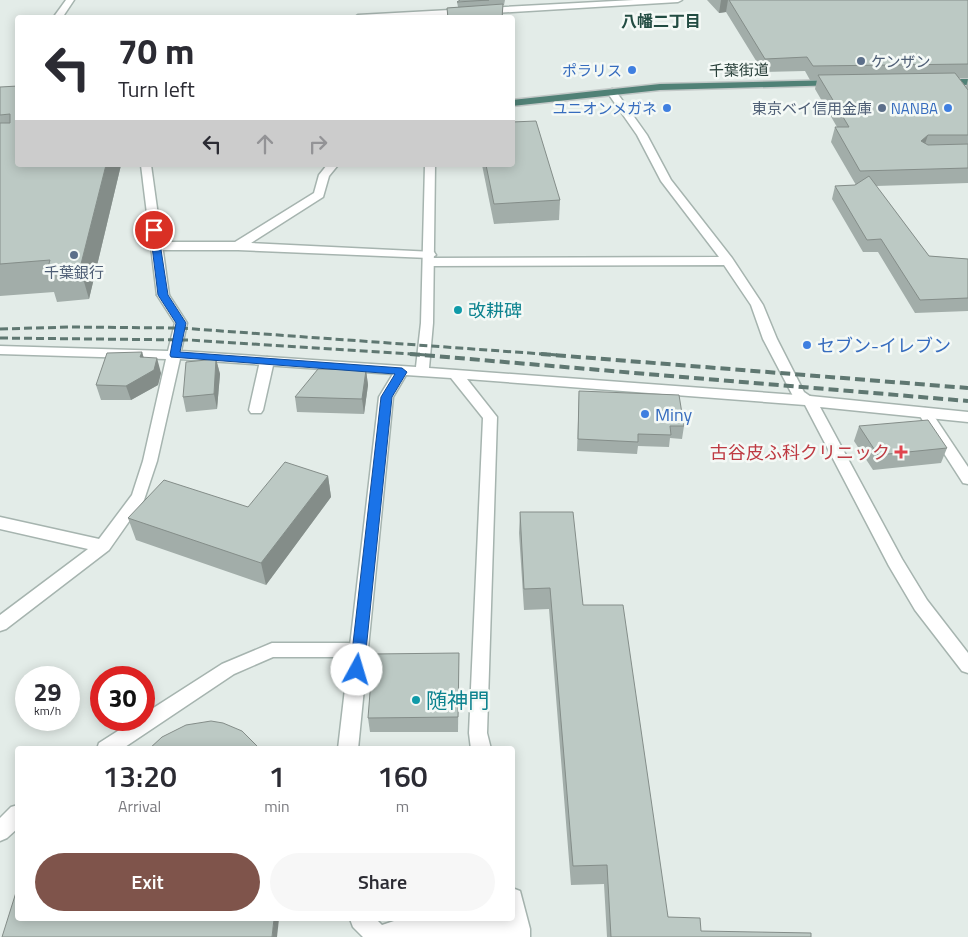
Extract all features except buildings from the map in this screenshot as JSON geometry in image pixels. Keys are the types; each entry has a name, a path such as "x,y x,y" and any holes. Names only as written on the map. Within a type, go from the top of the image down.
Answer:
{"highway":[{"path":"935,82 968,82"},
{"name":"千葉街道","path":"515,102 669,87 848,83"}],"street":[{"path":"59,15 70,0"},
{"path":"385,15 678,0"},
{"path":"438,12 449,4"},
{"path":"954,82 961,92"},
{"path":"612,92 642,135 666,181 728,261 757,305 770,339 799,395 810,401 895,562 921,605 968,666"},
{"path":"0,624 103,546 139,496 150,460 181,323 163,295 146,167"},
{"path":"238,246 319,195 324,174 331,167"},
{"path":"423,373 422,355 427,332 430,167"},
{"path":"156,246 238,246 429,258 728,261"},
{"path":"0,350 175,355 402,372 455,374 810,401 968,417"},
{"path":"256,410 267,361"},
{"path":"348,746 386,397 402,372"},
{"path":"455,374 490,417 478,733 480,746"},
{"path":"925,413 968,479"},
{"path":"0,523 103,546"},
{"path":"111,746 228,669 272,650 359,650"},
{"path":"0,831 15,817"},
{"path":"363,921 378,937 405,928 519,933 515,913"}],"railway":[{"path":"0,329 70,327 180,328 557,355"},
{"path":"0,338 190,340 426,355"},
{"path":"410,354 968,401"},
{"path":"541,354 968,388"}],"place":[{"name":"ケンザン","path":"861,61"},
{"name":"ポラリス","path":"632,70"},
{"name":"ユニオンメガネ","path":"667,108"},
{"name":"東京ベイ信用金庫","path":"882,108"},
{"name":"NANBA","path":"948,108"},
{"name":"千葉銀行","path":"74,255"},
{"name":"改耕碑","path":"458,310"},
{"name":"セブン-イレブン","path":"807,345"},
{"name":"Miny","path":"645,414"},
{"name":"古谷皮ふ科クリニック","path":"901,452"},
{"name":"随神門","path":"416,700"}],"district":[{"name":"八幡二丁目","path":"661,21"}],"route":[{"path":"154,230 163,295 181,323 175,355 402,372 386,397 357,670"}]}
